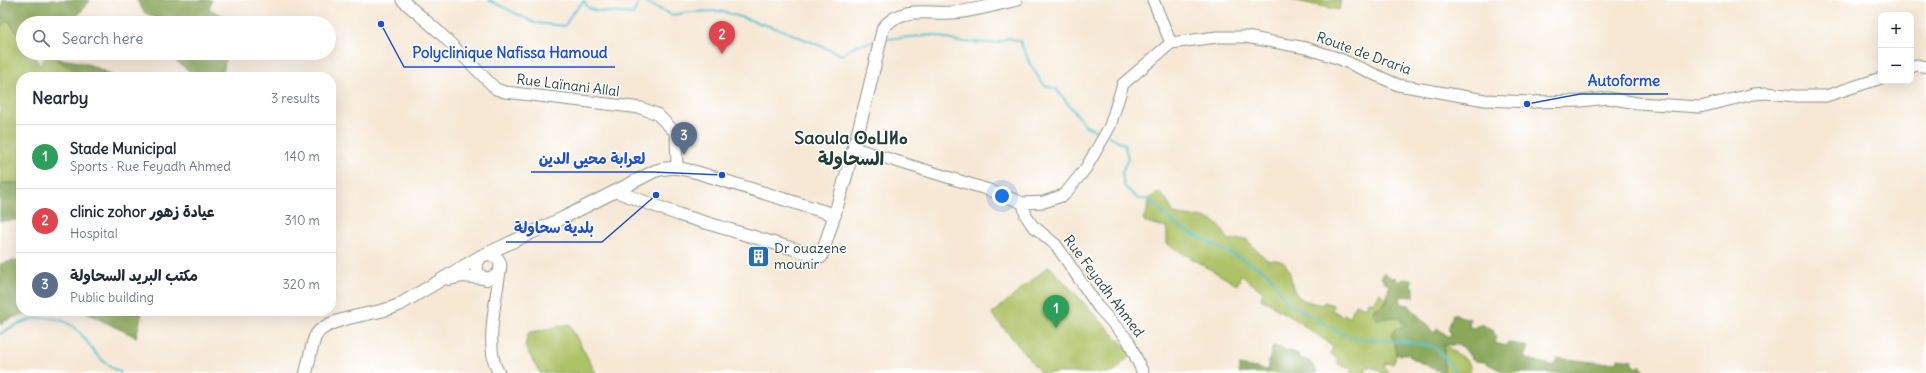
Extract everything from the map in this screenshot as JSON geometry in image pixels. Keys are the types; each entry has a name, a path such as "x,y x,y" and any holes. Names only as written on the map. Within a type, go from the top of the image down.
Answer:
{"main road":[{"name":"Rue Laïnani Allal","path":"402,0 438,32 496,89 505,92 640,108 657,114 676,133 677,167"},
{"path":"618,192 680,215 820,257 835,215 854,148 883,28 887,24 909,12 958,12 1016,0"},
{"path":"854,148 989,190 1023,203 1044,202 1064,195 1086,168 1110,126 1123,84 1171,43 1153,0"},
{"name":"Route de Draria","path":"1171,43 1216,37 1246,37 1274,41 1306,48 1340,59 1398,85 1485,100 1540,102 1608,98 1637,103 1700,107 1760,93 1795,96 1826,96 1878,79"},
{"path":"1914,66 1917,65 1926,67"},
{"path":"306,373 315,337 323,328 336,322 394,307 482,256 618,192 655,171 668,167 677,167 835,215"},
{"name":"Rue Feyadh Ahmed","path":"1023,203 1026,216 1032,225 1056,245 1099,308 1128,340 1143,373"},
{"path":"499,373 494,364 491,349 500,268 507,244"},
{"path":"497,289 478,274 476,268 477,261 482,256 495,256 500,268"},
{"path":"436,283 463,276 485,279 494,278 500,268"}],"green space":[{"path":"3,0 90,0 77,16 16,16 16,31 8,20 0,27 0,11"},
{"path":"137,0 212,0 209,9 225,16 152,16 144,12"},
{"path":"1292,0 1341,0 1339,10"},
{"path":"8,19 16,31 16,60 36,60 40,65 44,60 60,60 78,72 16,72 16,183 0,183 0,27"},
{"path":"58,60 86,64 105,72 77,72"},
{"path":"225,60 224,72 191,72 176,61"},
{"path":"0,183 16,183 16,220 0,221"},
{"path":"1159,192 1166,199 1174,214 1213,221 1219,226 1229,240 1246,239 1267,260 1282,262 1289,270 1294,291 1302,299 1323,305 1324,302 1333,305 1332,310 1342,316 1344,314 1350,318 1355,304 1365,308 1369,301 1373,303 1380,293 1386,299 1386,302 1373,312 1376,319 1397,317 1404,326 1398,328 1392,335 1396,350 1395,360 1393,364 1386,363 1384,367 1390,373 1381,373 1377,369 1367,368 1365,373 1351,373 1351,369 1338,364 1338,359 1330,353 1333,348 1331,344 1275,308 1275,306 1261,299 1263,292 1241,275 1237,285 1167,244 1167,230 1165,227 1145,222 1143,218 1147,212 1148,199"},
{"path":"16,260 17,316 0,325 0,264"},
{"path":"1049,266 1132,354 1113,373 1041,373 992,314"},
{"path":"1384,272 1391,278 1395,277 1398,282 1406,278 1412,280 1411,286 1414,287 1414,297 1401,296 1400,300 1402,304 1409,305 1434,333 1437,328 1449,337 1451,333 1448,330 1453,314 1470,319 1469,327 1476,328 1479,324 1484,325 1494,331 1494,334 1497,337 1495,343 1506,346 1508,342 1528,347 1524,358 1554,366 1557,358 1602,363 1617,362 1618,358 1632,360 1632,364 1638,368 1640,365 1646,373 1506,373 1484,362 1476,361 1471,358 1464,348 1459,345 1444,345 1443,373 1411,358 1407,354 1397,355 1392,335 1395,329 1404,326 1401,319 1392,317 1377,319 1374,310 1386,302 1389,286 1381,278"},
{"path":"92,316 141,316 136,337"},
{"path":"569,324 596,373 540,373 525,347 528,333"},
{"path":"1444,344 1469,363 1471,373 1443,373"},
{"path":"1273,346 1299,354 1298,357 1310,362 1318,373 1239,373 1239,365 1267,370"}],"waterway":[{"path":"489,0 535,23 565,26 571,15 584,1 588,8 597,11 633,14 640,0 672,15 691,12 721,11 785,31 842,55 856,45 877,41"},
{"path":"885,39 934,35 958,42 998,43 1008,38 1020,41 1030,64 1044,85 1056,89 1086,126 1101,133"},
{"path":"1109,136 1124,144 1128,158 1122,172 1124,186 1138,199 1148,199 1173,222 1185,230 1268,273 1288,303 1352,338 1409,342 1434,347 1444,356 1456,373"},
{"path":"0,334 9,328 29,320 40,318 60,320 79,332 97,355 121,373"}],"place":[{"name":"Polyclinique Nafissa Hamoud","path":"381,24"},
{"name":"clinic zohor عيادة زهور","path":"722,54"},
{"name":"Autoforme","path":"1527,104"},
{"name":"مكتب البريد السحاولة","path":"684,155"},
{"name":"لعرابة محيى الدين","path":"722,175"},
{"name":"بلدية سحاولة","path":"656,195"},
{"name":"Dr ouazene mounir","path":"759,256"},
{"name":"Stade Municipal","path":"1056,328"}],"district":[{"name":"Saoula ⵙⴰⵡⵍⴰ السحاولة","path":"851,147"}]}
